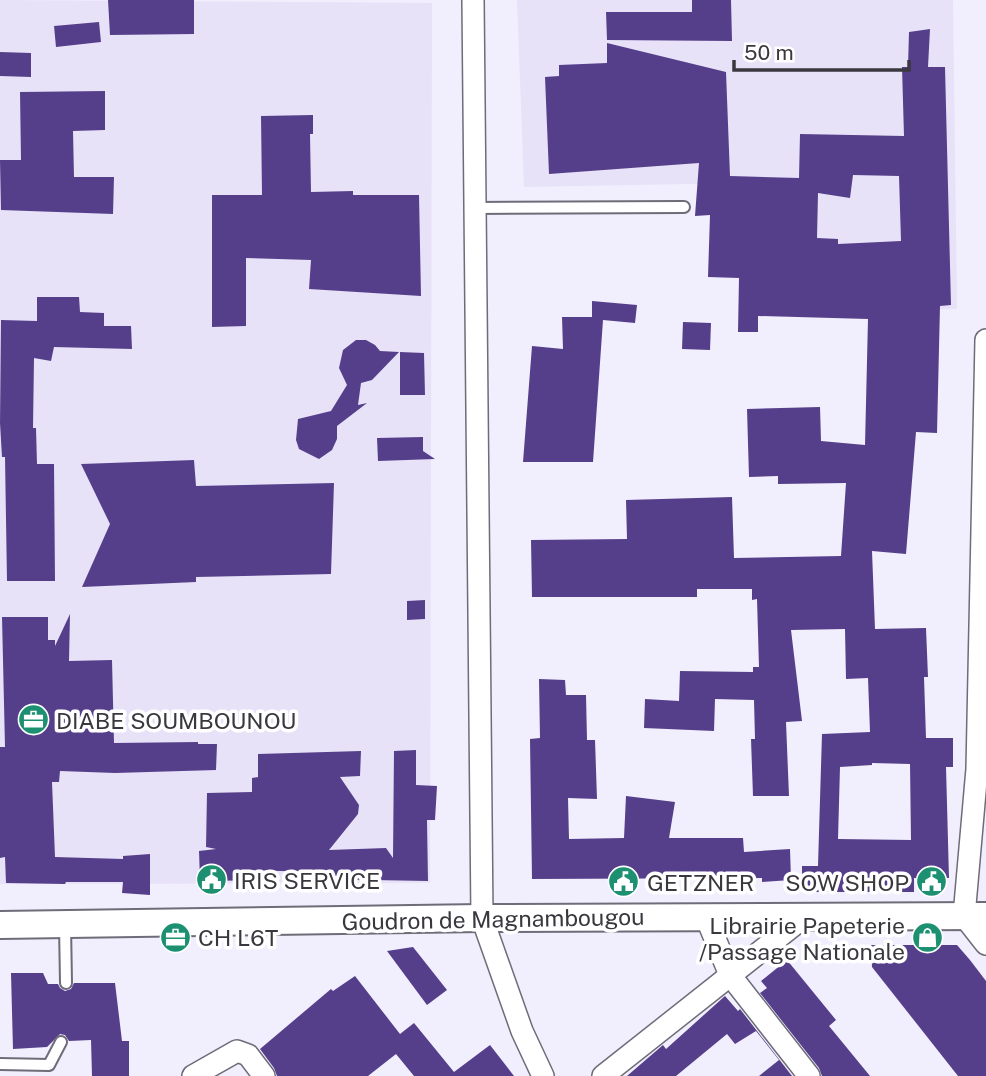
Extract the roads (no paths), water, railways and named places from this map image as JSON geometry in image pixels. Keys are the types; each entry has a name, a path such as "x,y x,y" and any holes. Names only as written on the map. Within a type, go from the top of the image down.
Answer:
{"street":[{"path":"473,0 482,918 522,1031 543,1076"},
{"path":"986,340 981,769 975,916 986,944"},
{"name":"Goudron de Magnambougou","path":"0,925 482,918 975,916"},
{"path":"706,917 730,975 809,1076"},
{"path":"603,1076 804,917"},
{"path":"193,1076 237,1051 248,1055 264,1076"}],"lane":[{"path":"475,208 684,207"},
{"path":"65,925 66,983"},
{"path":"0,1064 49,1065 61,1042"}],"place":[{"name":"DIABE SOUMBOUNOU","path":"33,720"},
{"name":"IRIS SERVICE","path":"211,880"},
{"name":"GETZNER","path":"624,882"},
{"name":"SOW SHOP","path":"932,882"},
{"name":"CH L6T","path":"175,937"},
{"name":"Librairie Papeterie /Passage Nationale","path":"928,938"}]}
